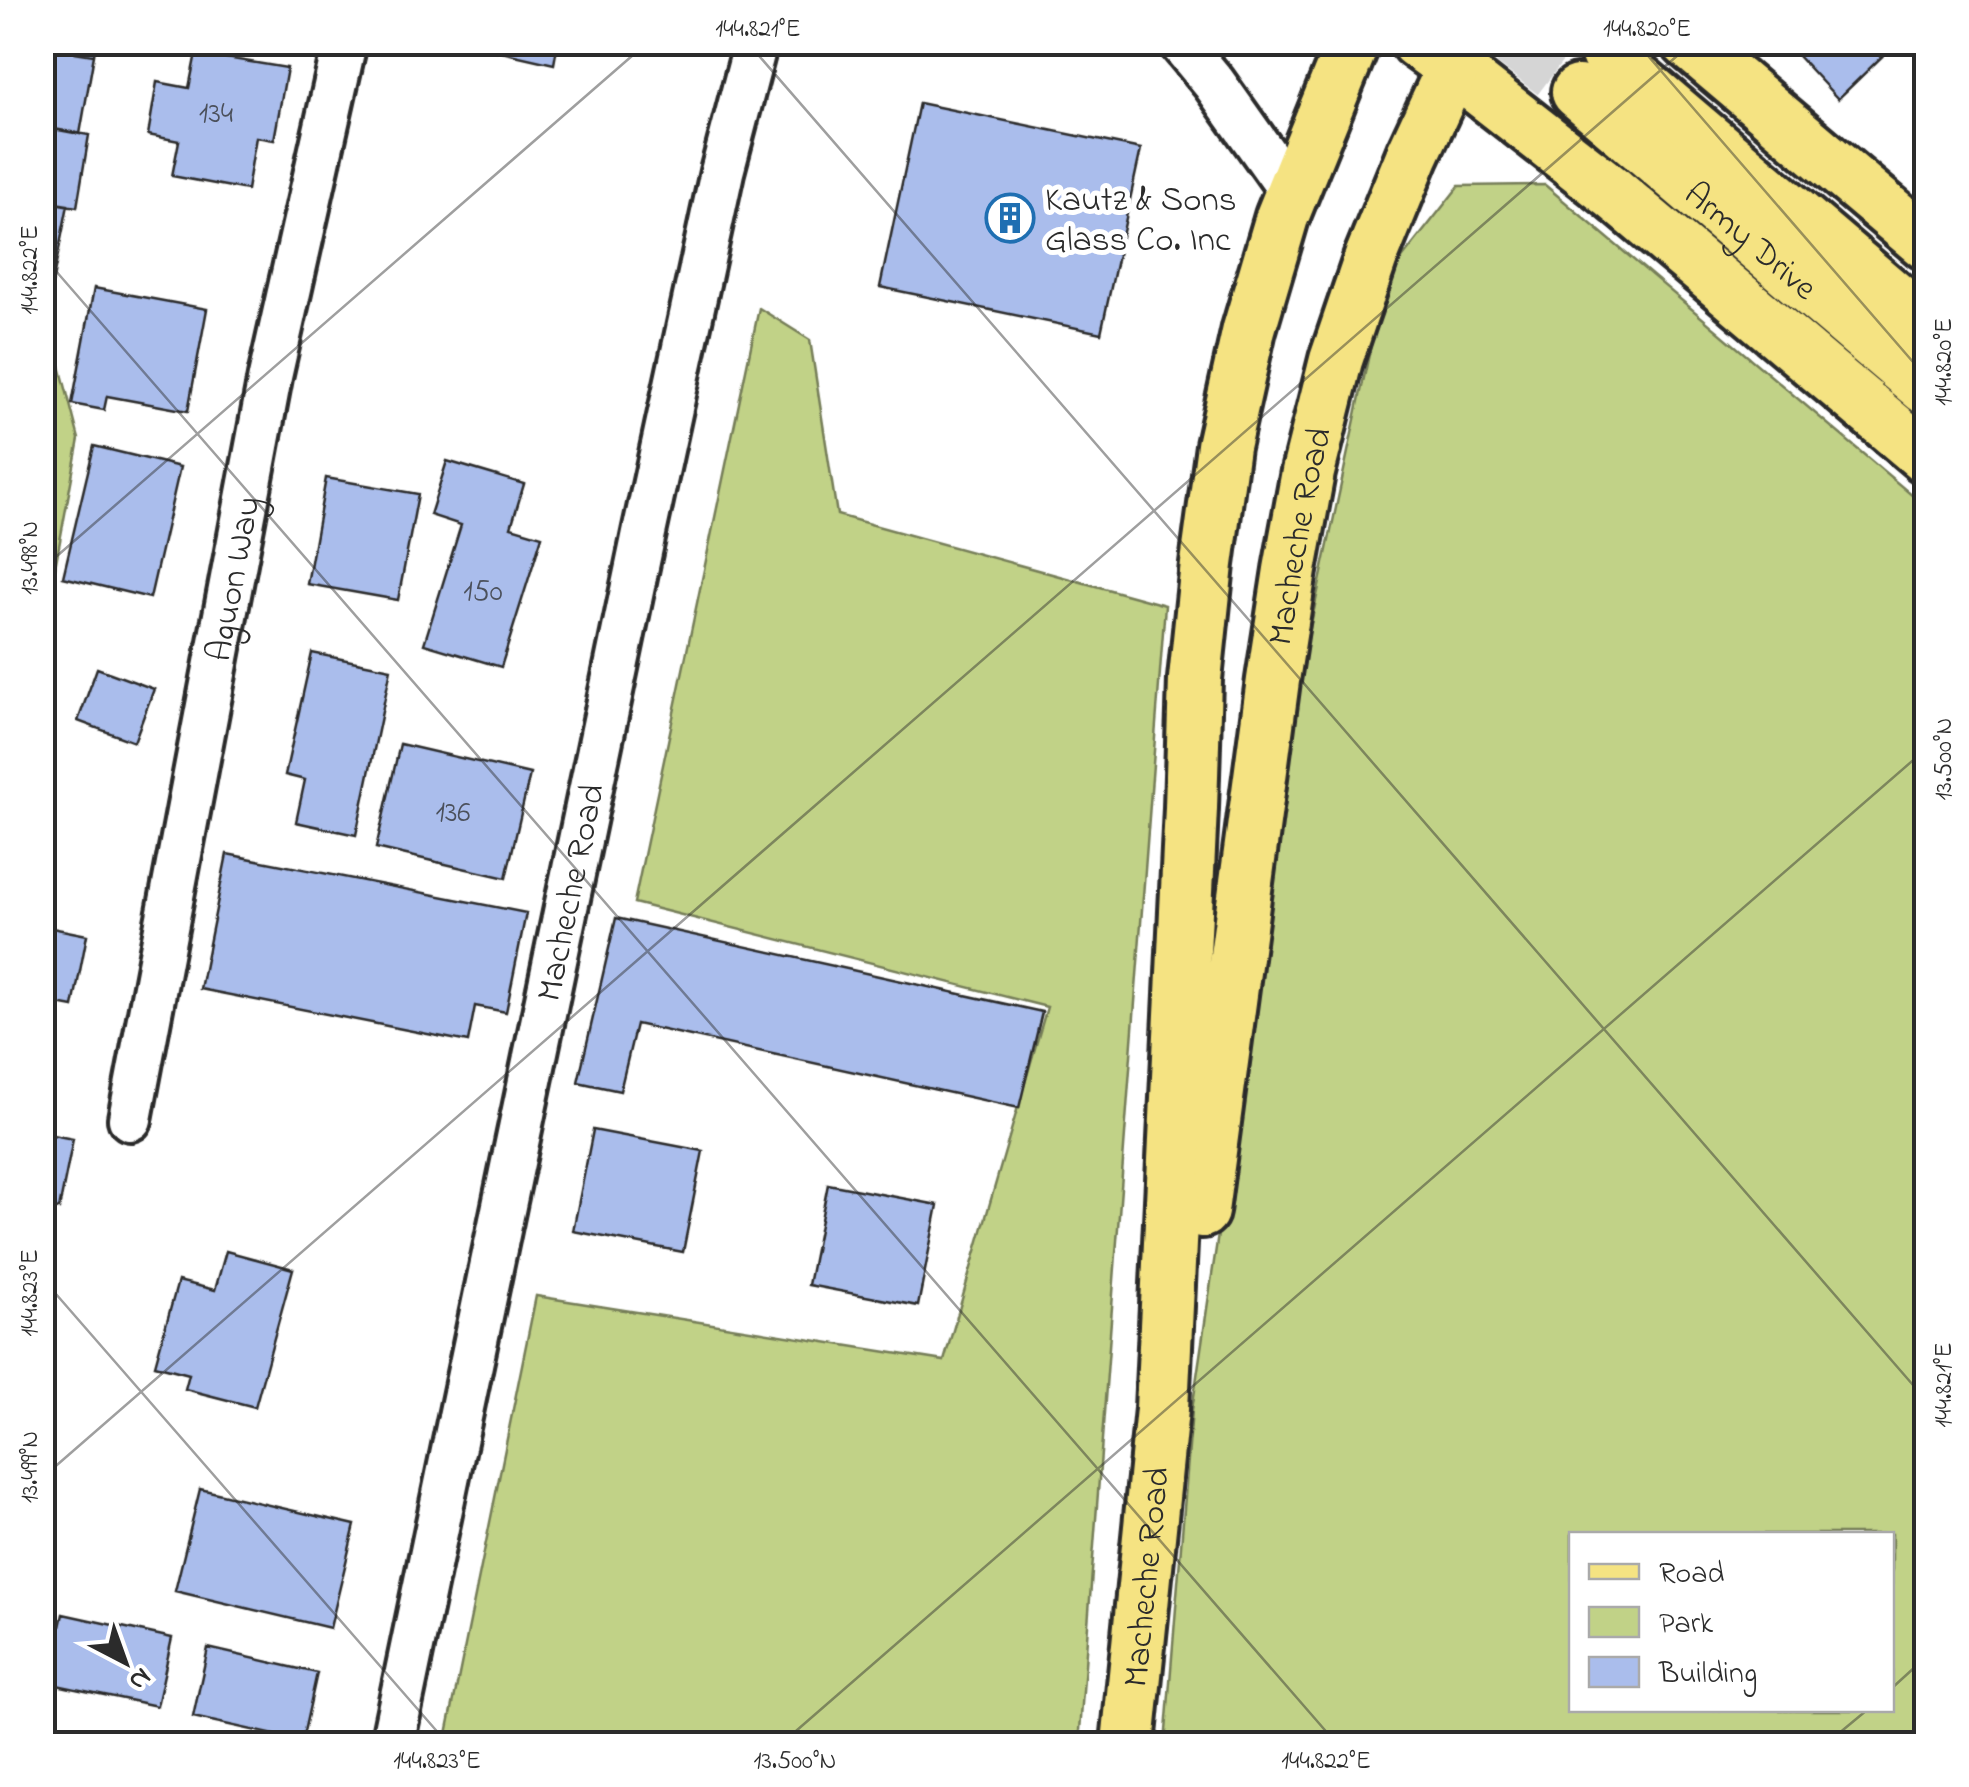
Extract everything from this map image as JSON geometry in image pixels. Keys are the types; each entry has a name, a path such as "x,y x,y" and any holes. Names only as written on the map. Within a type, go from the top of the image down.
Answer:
{"main road":[{"name":"Macheche Road","path":"1128,1744 1162,1409 1195,678 1207,564 1224,446 1249,329 1282,217 1353,42"},
{"path":"1688,42 1926,243"},
{"name":"Macheche Road","path":"1162,1409 1203,1206 1272,680 1308,472 1336,360 1371,257 1413,154 1445,51"},
{"path":"1445,51 1926,457"},
{"name":"Army Drive","path":"1926,325 1593,73 1926,388"}],"street":[{"name":"Aguon Way","path":"130,1118 270,377 345,42"},
{"name":"Macheche Road","path":"392,1744 644,532 722,172 756,42"},
{"path":"1180,42 1292,193"}],"green space":[{"path":"1545,185 1926,507 1926,1744 1165,1744 1192,1410 1303,661 1385,280 1459,186"},
{"path":"43,300 79,439 43,632"},
{"path":"759,308 810,340 837,515 1165,605 1079,1744 445,1744 536,1296 944,1361 1047,1007 634,903"}],"building":[{"path":"42,42 96,42 94,55 42,47"},
{"path":"458,42 558,42 554,64"},
{"path":"1785,42 1897,42 1838,99"},
{"path":"42,47 94,55 80,134 42,127"},
{"path":"196,53 287,68 274,140 256,137 247,190 172,176 179,141 148,135 157,82 189,88"},
{"name":"Kautz & Sons Glass Co. Inc","path":"919,103 1141,149 1101,333 880,287"},
{"path":"42,127 89,135 77,207 42,201"},
{"path":"42,201 68,205 51,289 42,288"},
{"path":"94,288 207,309 188,411 107,396 104,410 72,404"},
{"path":"94,446 180,467 150,598 63,577"},
{"path":"447,461 524,484 511,527 542,536 501,667 424,644 461,525 430,515"},
{"path":"326,478 418,494 398,600 307,584"},
{"path":"312,653 391,669 356,835 296,822 305,780 285,775"},
{"path":"97,668 154,689 134,742 78,721"},
{"path":"400,744 530,774 506,878 376,848"},
{"path":"227,854 526,913 506,1012 475,1006 468,1042 200,989"},
{"path":"616,918 1042,1012 1019,1108 636,1024 620,1091 578,1082"},
{"path":"42,926 87,935 73,1007 42,1001"},
{"path":"593,1130 703,1151 683,1252 573,1231"},
{"path":"42,1133 73,1139 59,1209 42,1206"},
{"path":"828,1184 938,1205 918,1306 808,1285"},
{"path":"226,1251 293,1269 255,1407 185,1389 189,1374 155,1365 178,1281 215,1290"},
{"path":"200,1489 355,1525 330,1628 175,1591"},
{"path":"63,1614 172,1638 157,1706 47,1683"},
{"path":"208,1648 317,1673 302,1741 193,1717"}],"tunnel":[{"path":"1512,42 1578,92"}],"place":[{"name":"Kautz & Sons Glass Co. Inc","path":"1010,218"}]}
